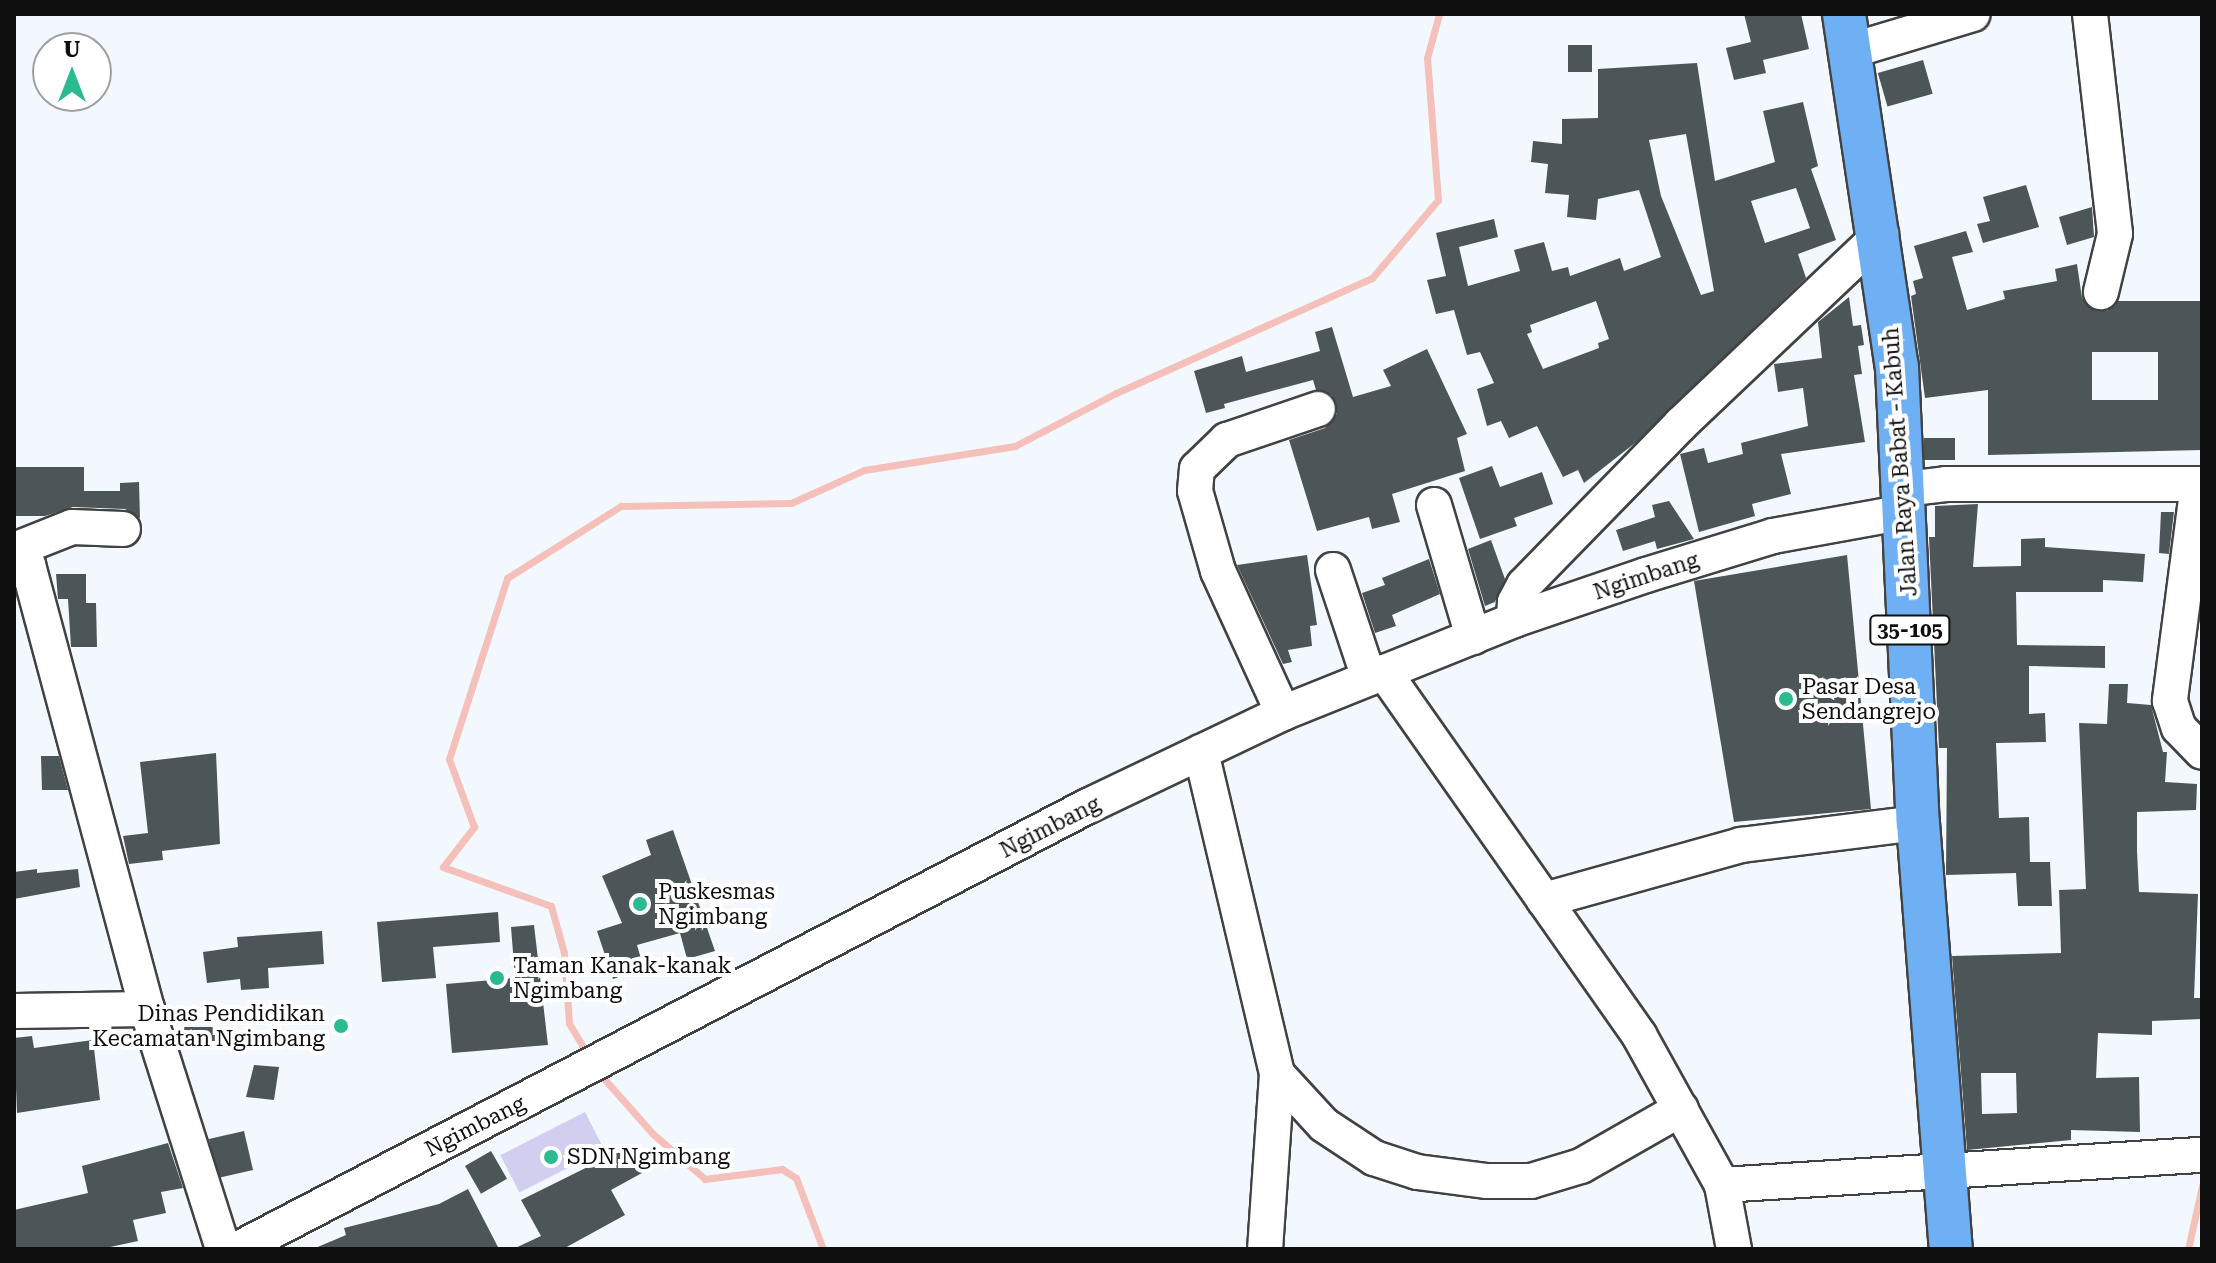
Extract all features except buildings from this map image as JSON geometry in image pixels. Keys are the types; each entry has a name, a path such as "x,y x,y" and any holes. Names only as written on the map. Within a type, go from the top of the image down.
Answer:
{"main road":[{"name":"Jalan Raya Babat - Kabuh","path":"1847,32 1881,234 1905,500 1918,823 1951,1249"}],"street":[{"path":"1847,32 1973,14"},
{"path":"2090,14 2115,234 2101,292"},
{"path":"1514,620 1515,602 1524,585 1681,424 1881,234"},
{"path":"1283,713 1218,571 1195,491 1197,469 1227,440 1318,409"},
{"name":"Ngimbang","path":"238,1249 1201,752 1283,713 1514,620 1773,536 1905,500 1946,484 2200,484"},
{"path":"2200,484 2170,701 2179,728 2202,752"},
{"path":"1434,505 1473,637"},
{"path":"123,529 72,527 14,550 28,565 147,1009 223,1249"},
{"path":"1333,570 1376,675 1544,900 1639,1035 1722,1185 1734,1249"},
{"path":"1201,752 1277,1074 1265,1249"},
{"path":"1544,900 1741,845 1918,823"},
{"path":"14,1011 147,1009"},
{"path":"1277,1074 1324,1125 1374,1158 1417,1172 1487,1181 1531,1181 1581,1166 1681,1109"},
{"path":"1722,1185 1943,1174 2196,1156"}],"shaded area":[{"path":"585,1112 604,1149 519,1193 500,1155"}],"waterway":[{"path":"588,1055 569,1023 564,953 551,906 443,867 474,827 449,759 507,578 621,506 791,503 864,470 1015,446 1116,393 1372,278 1438,200 1427,58 1439,14"},
{"path":"599,1073 653,1134 705,1179 782,1169 796,1178 823,1249"},
{"path":"2188,1249 2202,1186"}],"place":[{"name":"Pasar Desa Sendangrejo","path":"1786,699"},
{"name":"Puskesmas Ngimbang","path":"640,904"},
{"name":"Taman Kanak-kanak Ngimbang","path":"497,978"},
{"name":"Dinas Pendidikan Kecamatan Ngimbang","path":"341,1026"},
{"name":"SDN Ngimbang","path":"551,1157"}]}
